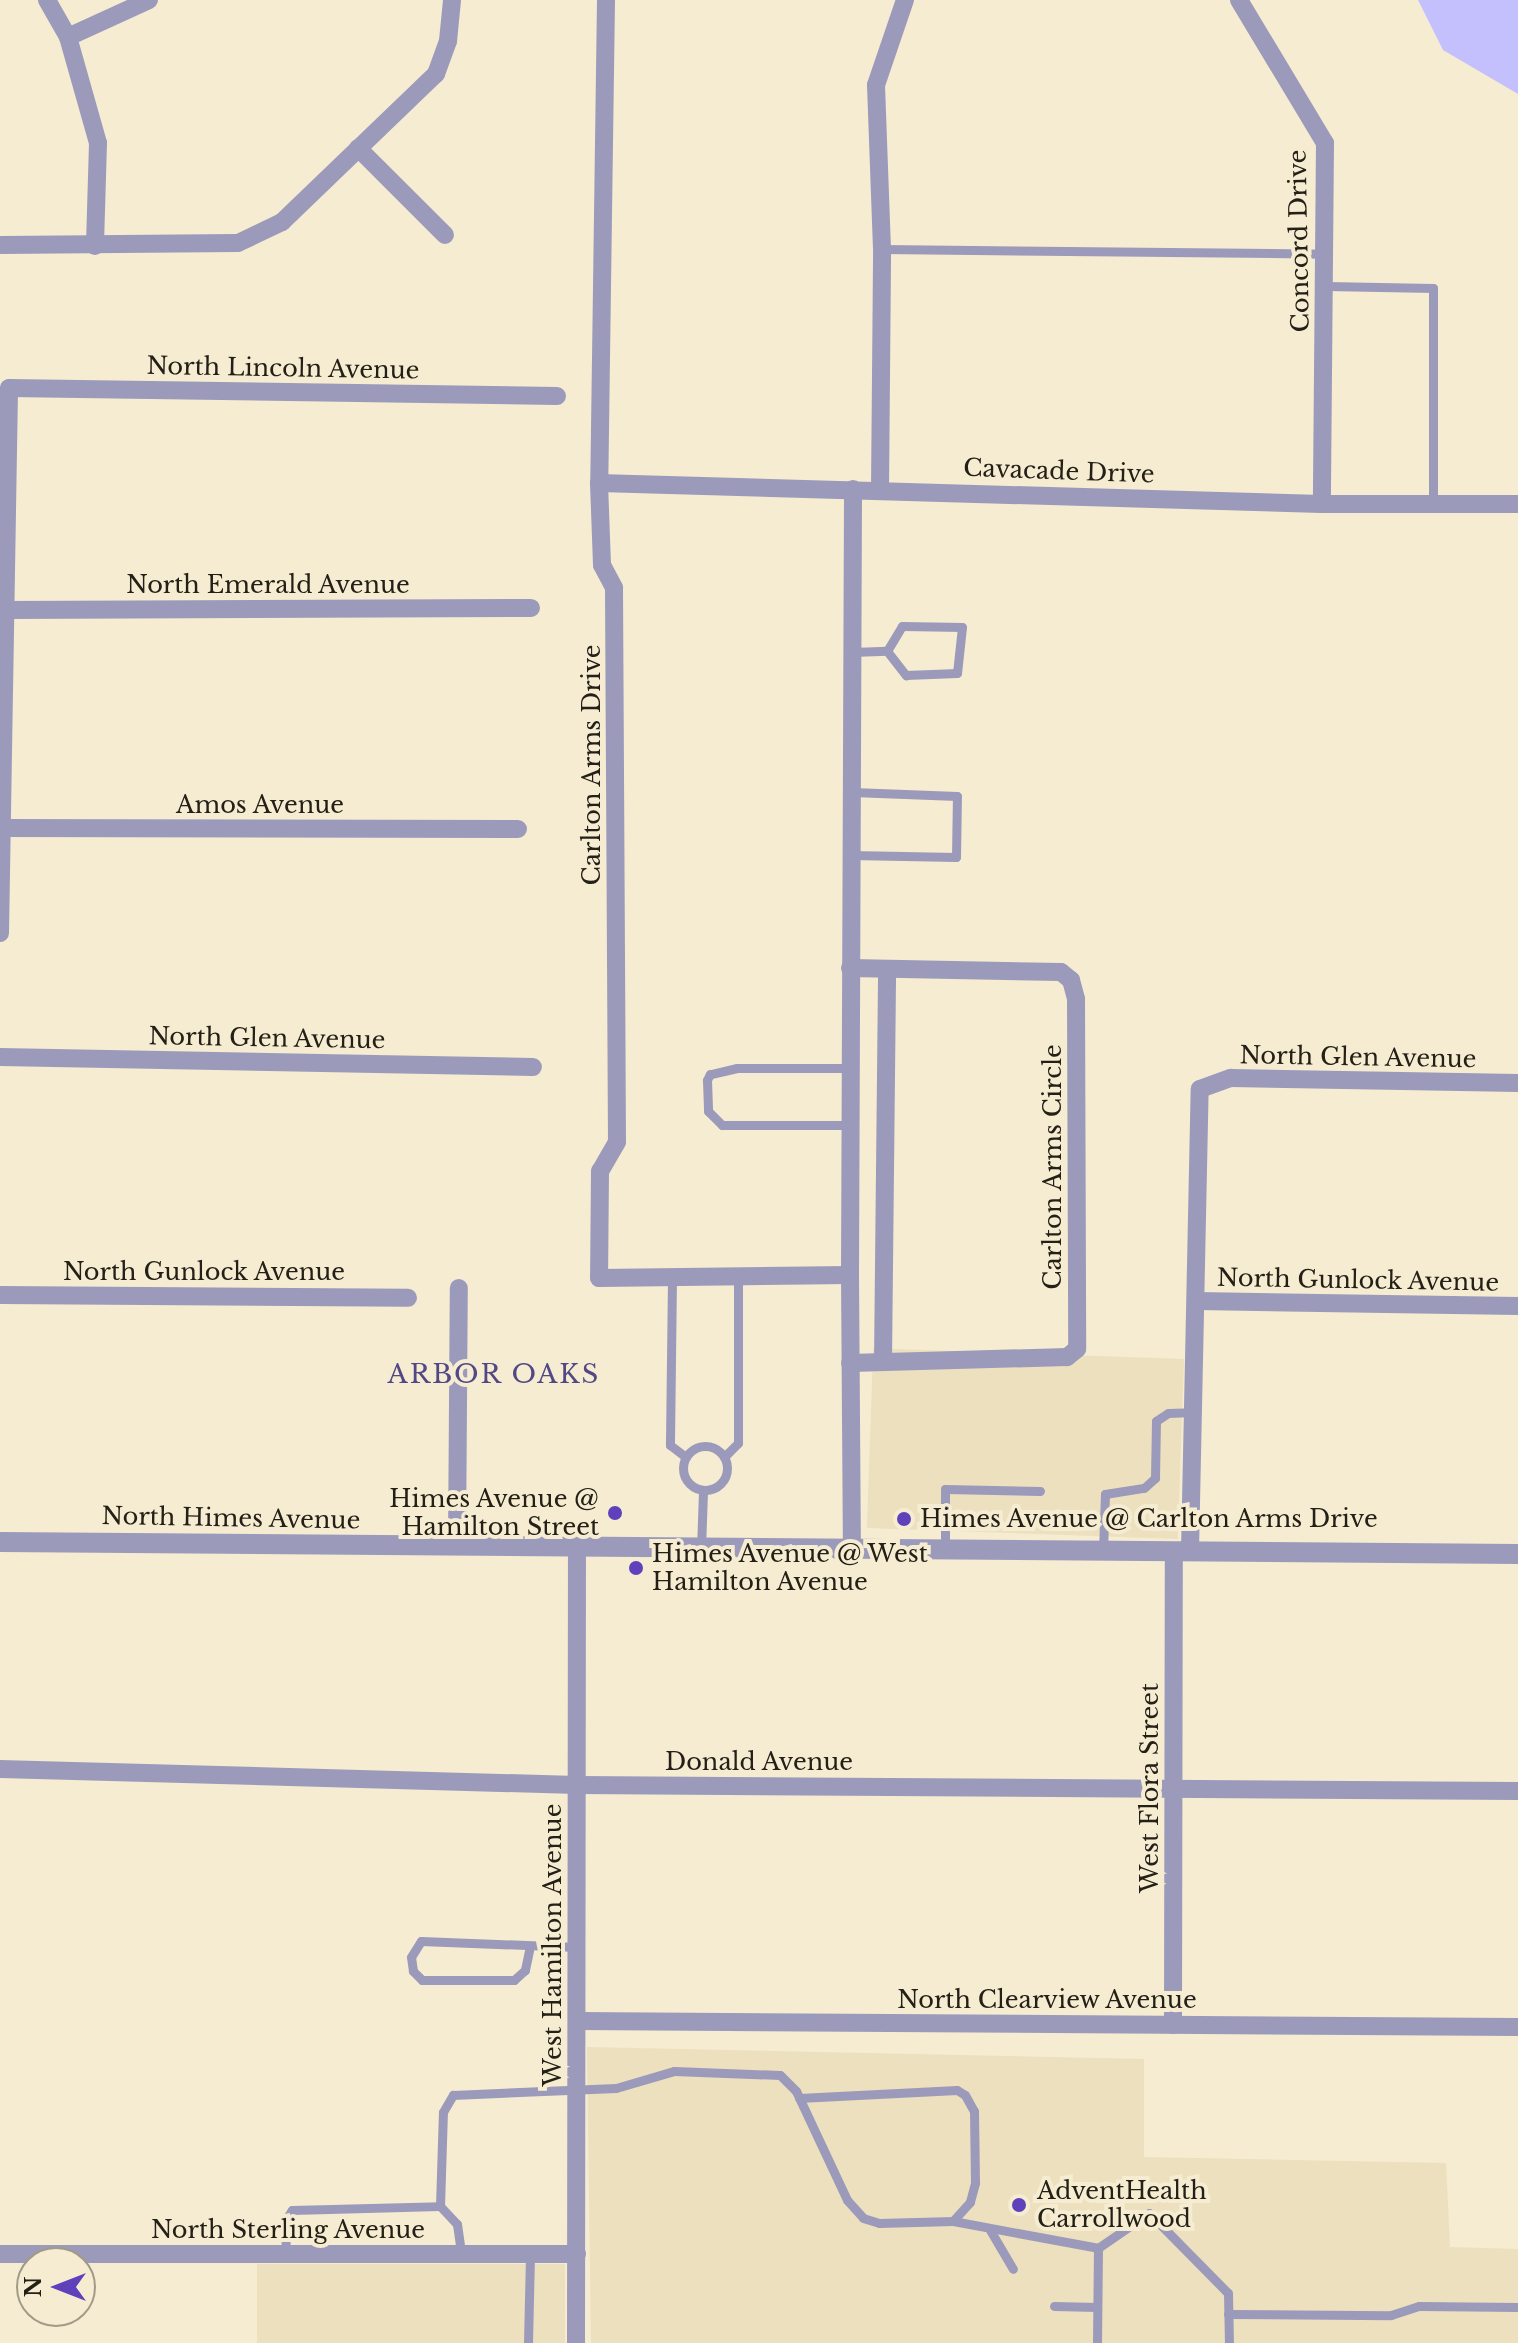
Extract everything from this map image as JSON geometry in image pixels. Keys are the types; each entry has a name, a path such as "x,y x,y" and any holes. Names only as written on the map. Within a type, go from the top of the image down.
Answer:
{"street":[{"path":"47,0 68,37 98,143 95,246"},
{"path":"68,37 149,0"},
{"path":"0,245 238,243 282,222 436,74 448,41 452,0"},
{"name":"Carlton Arms Drive","path":"606,0 599,483 602,565 614,588 615,603 617,1142 600,1171 599,1278 738,1279 850,1275"},
{"path":"880,490 882,249 876,85 905,0"},
{"name":"Concord Drive","path":"1239,0 1325,143 1322,504"},
{"path":"358,148 445,235"},
{"name":"North Lincoln Avenue","path":"6,610 9,388 557,396"},
{"name":"Cavacade Drive","path":"599,483 1322,504 1518,504"},
{"path":"852,1549 850,855 853,489"},
{"name":"North Emerald Avenue","path":"6,610 531,608"},
{"path":"0,933 6,610"},
{"name":"Amos Avenue","path":"2,828 518,829"},
{"name":"Carlton Arms Circle","path":"850,968 1061,972 1071,980 1076,999 1077,1349 1067,1357 850,1363"},
{"path":"883,1362 887,969"},
{"name":"North Glen Avenue","path":"0,1057 533,1067"},
{"name":"North Glen Avenue","path":"1200,1089 1231,1078 1518,1083"},
{"name":"West Flora Street","path":"1173,2025 1174,1787 1182,1551 1193,1412 1200,1089"},
{"path":"457,1546 459,1288"},
{"name":"North Gunlock Avenue","path":"0,1295 408,1298"},
{"name":"North Gunlock Avenue","path":"1197,1301 1518,1306"},
{"name":"North Himes Avenue","path":"0,1542 1518,1554"},
{"name":"West Hamilton Avenue","path":"576,2343 577,1548"},
{"name":"Donald Avenue","path":"0,1769 577,1785 1518,1791"},
{"name":"North Clearview Avenue","path":"577,2021 1518,2027"},
{"name":"North Sterling Avenue","path":"0,2254 577,2254"}],"lane":[{"path":"882,249 1326,254"},
{"path":"1326,286 1433,288 1433,502"},
{"path":"902,626 962,627 957,673 906,675 887,651 902,626"},
{"path":"852,652 887,651"},
{"path":"850,855 956,857 957,796 851,792"},
{"path":"850,1068 737,1068 710,1074 707,1080 708,1111 722,1125 850,1125"},
{"path":"672,1278 670,1445 686,1457"},
{"path":"724,1457 738,1443 738,1279"},
{"path":"1103,1551 1105,1494 1144,1488 1155,1478 1156,1421 1168,1413 1193,1412"},
{"path":"686,1457 705,1446 724,1457 727,1469 722,1483 703,1491"},
{"path":"686,1457 685,1478 703,1491"},
{"path":"945,1550 945,1489 1040,1491"},
{"path":"701,1549 703,1491"},
{"path":"530,1946 525,1970 508,1981 422,1980 412,1965 421,1941 577,1947"},
{"path":"440,2206 443,2112 453,2095 577,2092 689,2072 780,2075 799,2098 847,2200 863,2218 879,2223 953,2221 1098,2248 1149,2213 1228,2293 1229,2343"},
{"path":"799,2098 957,2090 965,2095 974,2111 975,2183 970,2202 953,2221"},
{"path":"286,2254 285,2221 292,2210 440,2206 453,2214 461,2254"},
{"path":"990,2230 1013,2269"},
{"path":"1097,2343 1098,2248"},
{"path":"528,2343 530,2254"},
{"path":"1054,2306 1097,2307"},
{"path":"1228,2314 1391,2315 1419,2306 1518,2307"}],"shaded area":[{"path":"1418,0 1518,0 1518,94 1443,50"},
{"path":"873,1348 1184,1359 1178,1539 867,1528"},
{"name":"AdventHealth Carrollwood","path":"587,2047 1144,2059 1144,2157 1446,2163 1450,2247 1518,2249 1518,2343 591,2343"},
{"path":"257,2264 565,2264 565,2343 257,2343"}],"place":[{"name":"Himes Avenue @ Hamilton Street","path":"615,1513"},
{"name":"Himes Avenue @ Carlton Arms Drive","path":"904,1519"},
{"name":"Himes Avenue @ West Hamilton Avenue","path":"636,1568"},
{"name":"AdventHealth Carrollwood","path":"1019,2205"}],"district":[{"name":"ARBOR OAKS","path":"494,1375"}]}
